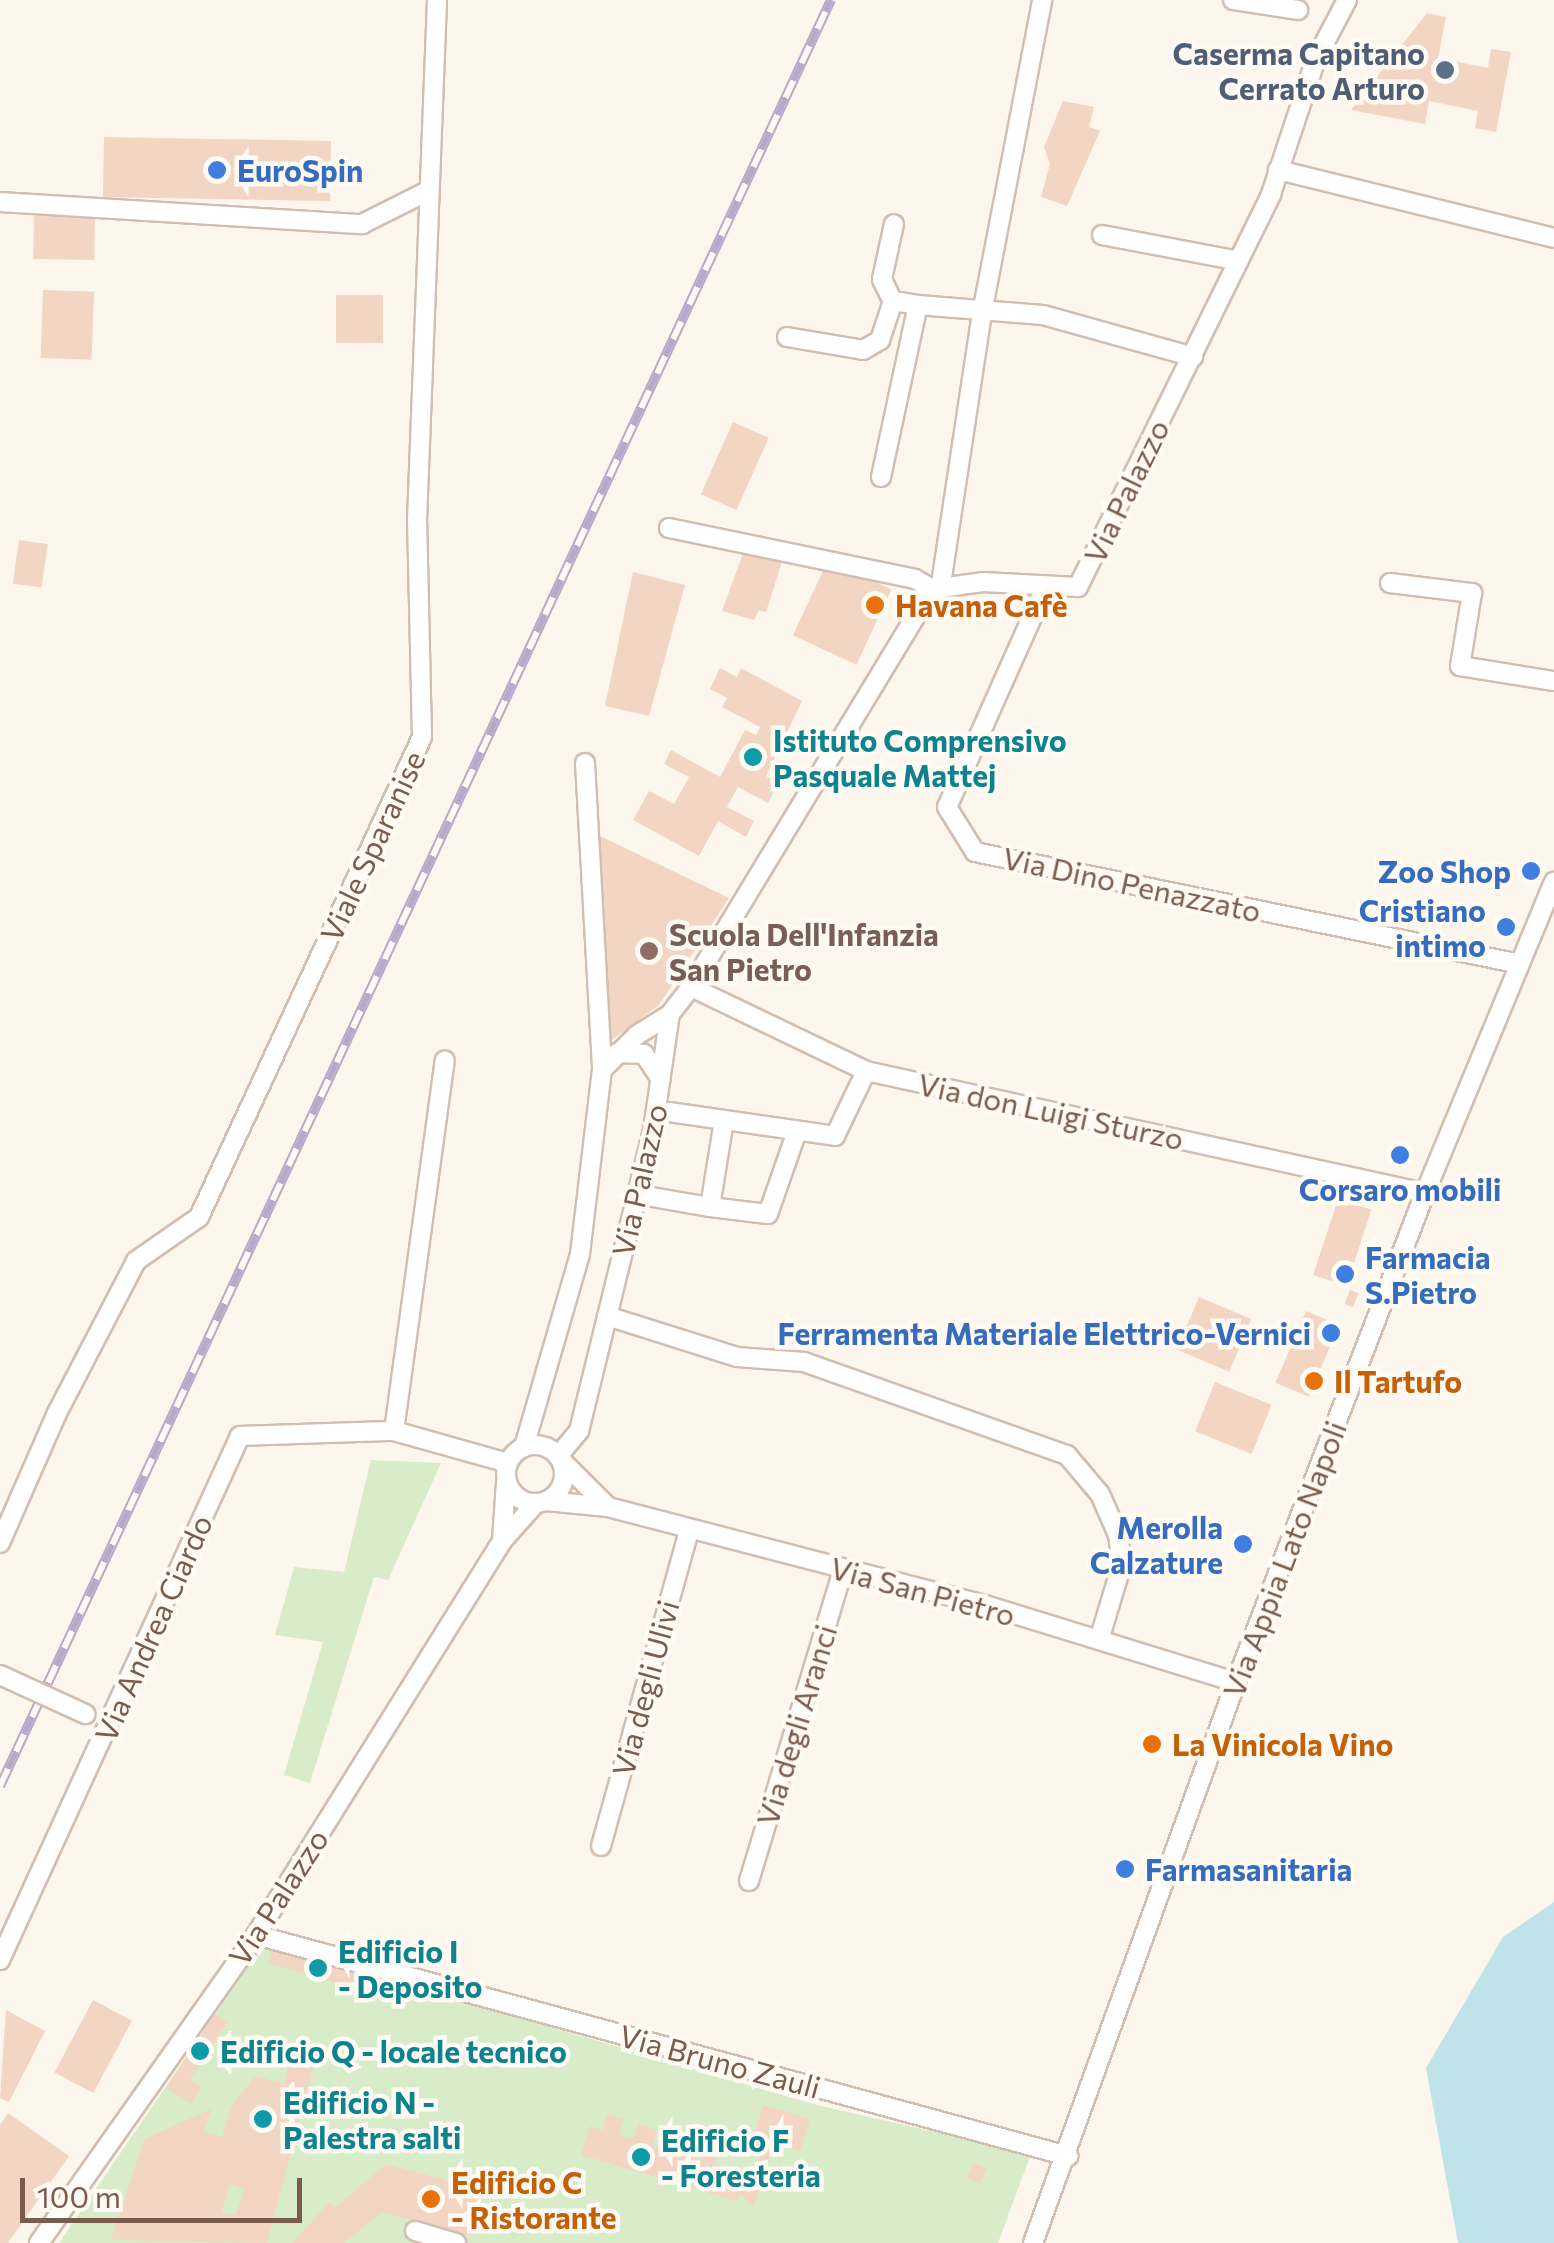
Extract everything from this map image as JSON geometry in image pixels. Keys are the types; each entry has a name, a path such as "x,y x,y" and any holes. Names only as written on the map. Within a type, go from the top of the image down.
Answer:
{"street":[{"name":"Viale Sparanise","path":"0,1543 56,1413 136,1262 199,1216 422,738 418,521 437,0"},
{"path":"602,1070 670,1014 692,987 936,586 982,313 1042,0"},
{"path":"1234,0 1298,10"},
{"name":"Via Palazzo","path":"669,528 936,586 1078,587 1239,260 1278,170 1316,58 1347,0"},
{"path":"1278,170 1554,238"},
{"path":"0,202 362,224 428,191"},
{"path":"787,336 863,350 880,340 893,302 882,279 894,224"},
{"path":"1102,235 1239,260"},
{"path":"893,302 982,313 1043,315 1192,357"},
{"path":"882,477 918,305"},
{"path":"1390,583 1472,593 1460,666 1554,681"},
{"name":"Via Dino Penazzato","path":"1046,586 947,807 975,852 1520,964"},
{"path":"524,1447 539,1445 560,1459 562,1485 541,1502 518,1498 508,1471 524,1447 580,1254 602,1070 584,762"},
{"name":"Via Appia Lato Napoli","path":"1033,2243 1068,2156 1236,1682 1425,1192 1554,882"},
{"name":"Via don Luigi Sturzo","path":"692,987 866,1071 1425,1192"},
{"name":"Via Palazzo","path":"560,1459 578,1431 607,1316 662,1079 670,1014"},
{"path":"617,1054 644,1054 662,1079"},
{"path":"394,1431 445,1060"},
{"path":"669,1112 796,1134 835,1136 866,1071"},
{"path":"710,1208 724,1122"},
{"path":"652,1196 768,1214 796,1134"},
{"path":"607,1316 736,1357 804,1362 1068,1456 1100,1494 1118,1534 1122,1564 1099,1640"},
{"name":"Via Andrea Ciardo","path":"0,1960 240,1436 394,1431 508,1471"},
{"name":"Via San Pietro","path":"560,1459 608,1507"},
{"name":"Via Palazzo","path":"502,1541 508,1471"},
{"name":"Via Palazzo","path":"39,2243 256,1935 502,1541 541,1502"},
{"name":"Via San Pietro","path":"541,1502 608,1507 1099,1640 1236,1682"},
{"name":"Via degli Ulivi","path":"601,1846 688,1530"},
{"name":"Via degli Aranci","path":"749,1881 843,1570"},
{"path":"0,1675 108,1726"},
{"name":"Via Bruno Zauli","path":"256,1935 1068,2156"},
{"path":"415,2231 456,2243"}],"green space":[{"path":"371,1460 441,1463 388,1580 374,1577 310,1783 284,1775 323,1642 275,1635 294,1567 344,1572"},
{"path":"264,1943 817,2105 1031,2154 998,2243 59,2243"}],"water":[{"path":"1554,1902 1554,2243 1458,2243 1426,2068 1503,1937"}],"building":[{"path":"1427,13 1446,17 1438,58 1488,68 1491,49 1511,52 1496,132 1475,128 1478,111 1429,101 1425,124 1351,110"},
{"path":"1063,101 1094,107 1089,127 1100,131 1067,206 1041,197 1050,164 1044,147"},
{"name":"EuroSpin","path":"104,137 331,141 330,201 103,197"},
{"path":"34,216 95,217 94,260 33,259"},
{"path":"43,290 94,292 92,360 41,358"},
{"path":"336,295 383,295 383,343 336,343"},
{"path":"733,422 769,438 736,510 701,494"},
{"path":"19,540 48,544 42,588 13,584"},
{"path":"747,542 777,550 775,560 782,562 766,612 759,610 754,620 722,611"},
{"path":"828,560 891,590 856,665 793,635"},
{"path":"633,572 685,585 649,716 605,706"},
{"name":"Istituto Comprensivo Pasquale Mattej","path":"720,668 737,677 741,668 802,701 766,776 778,783 768,803 738,787 727,807 754,821 746,837 718,821 699,856 633,820 649,791 674,804 689,777 664,764 671,750 720,777 745,730 756,735 760,727 722,707 727,698 710,689"},
{"name":"Scuola Dell'Infanzia San Pietro","path":"600,836 729,898 659,1005 609,1042"},
{"path":"1338,1199 1371,1210 1347,1286 1313,1275"},
{"path":"1350,1290 1358,1293 1353,1307 1345,1304"},
{"path":"1199,1297 1251,1319 1229,1372 1177,1349"},
{"path":"1306,1311 1339,1325 1309,1397 1276,1383"},
{"path":"1215,1382 1272,1405 1252,1454 1195,1431"},
{"name":"Edificio I - Deposito","path":"273,1947 368,1974 363,1991 268,1963"},
{"path":"93,2000 132,2021 93,2093 55,2072"},
{"path":"6,2010 45,2031 9,2102 0,2098"},
{"name":"Edificio Q - locale tecnico","path":"215,2014 228,2022 190,2079 202,2087 191,2104 166,2088"},
{"path":"294,2049 317,2055 267,2243 111,2240 144,2139 211,2109 204,2132 222,2137 232,2105 256,2076 284,2084","holes":["229,2184 244,2189 236,2215 222,2212"]},
{"name":"Edificio F - Foresteria","path":"763,2105 810,2119 800,2151 773,2143 754,2207 739,2193 737,2201 581,2155 590,2126 603,2130 607,2114 624,2119 619,2135 634,2139 638,2124 657,2130 653,2145 667,2148 671,2133 689,2138 684,2155 700,2159 705,2144 719,2148 714,2164 745,2174 741,2185 750,2187 765,2138 754,2135"},
{"path":"8,2113 69,2156 8,2243 0,2243 0,2125"},
{"path":"973,2163 987,2169 981,2184 967,2178"},
{"name":"Edificio C - Ristorante","path":"386,2164 467,2186 470,2176 488,2181 473,2236 382,2212 344,2243 292,2243 330,2202 335,2208"}],"railway":[{"path":"0,1786 831,0"}],"place":[{"name":"Caserma Capitano Cerrato Arturo","path":"1445,70"},
{"name":"EuroSpin","path":"217,170"},
{"name":"Havana Cafè","path":"875,605"},
{"name":"Istituto Comprensivo Pasquale Mattej","path":"753,757"},
{"name":"Zoo Shop","path":"1531,871"},
{"name":"Cristiano intimo","path":"1506,927"},
{"name":"Scuola Dell'Infanzia San Pietro","path":"649,951"},
{"name":"Corsaro mobili","path":"1400,1155"},
{"name":"Farmacia S.Pietro","path":"1345,1274"},
{"name":"Ferramenta Materiale Elettrico-Vernici","path":"1331,1333"},
{"name":"Il Tartufo","path":"1314,1381"},
{"name":"Merolla Calzature","path":"1243,1544"},
{"name":"La Vinicola Vino","path":"1152,1744"},
{"name":"Farmasanitaria","path":"1125,1869"},
{"name":"Edificio I - Deposito","path":"318,1968"},
{"name":"Edificio Q - locale tecnico","path":"200,2051"},
{"name":"Edificio N - Palestra salti","path":"263,2119"},
{"name":"Edificio F - Foresteria","path":"641,2157"},
{"name":"Edificio C - Ristorante","path":"431,2199"}]}
